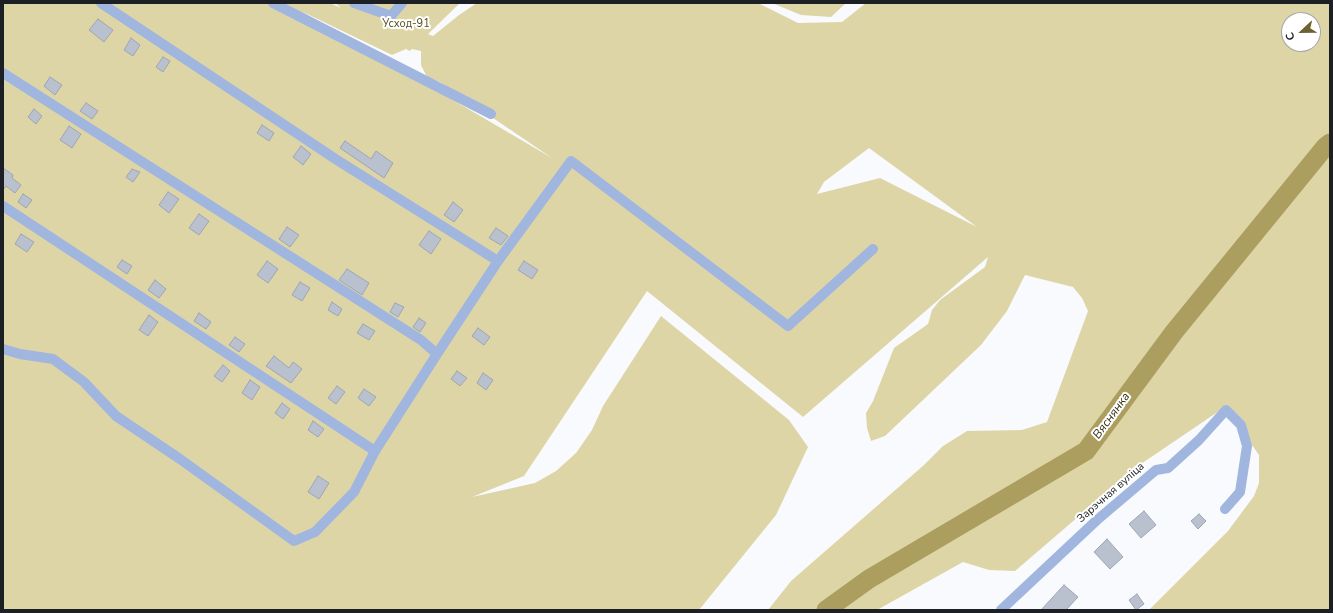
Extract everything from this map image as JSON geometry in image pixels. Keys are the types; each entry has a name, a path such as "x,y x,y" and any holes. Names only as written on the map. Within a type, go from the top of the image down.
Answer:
{"street":[{"path":"101,3 337,160 498,261"},
{"path":"273,3 491,114"},
{"path":"354,3 391,16 402,3"},
{"path":"3,73 421,340 437,354"},
{"path":"3,349 20,354 52,359 84,382 116,416 180,459 294,541 315,532 354,492 375,451 437,354 498,261 571,161 788,326 873,249"},
{"path":"3,206 375,451"},
{"name":"Зарэчная вуліца","path":"1002,610 1096,520 1156,470 1168,468 1199,440 1226,410 1241,425 1247,446 1240,492 1225,509"}],"green space":[{"name":"Усход-91","path":"3,3 330,3 341,8 335,3 460,3 428,34 433,36 459,15 477,3 758,3 798,23 842,22 866,3 1330,3 1330,610 1149,610 1228,531 1254,496 1259,483 1259,455 1225,407 1135,468 1015,571 989,570 963,562 877,610 768,610 791,581 924,465 943,446 967,431 1022,430 1047,422 1088,311 1082,298 1073,287 1025,275 1007,311 981,345 885,436 871,441 867,428 866,413 873,401 894,348 928,324 932,310 940,300 985,267 988,257 803,417 647,291 524,476 472,497 535,483 556,471 576,453 592,430 603,406 661,316 789,420 808,447 776,515 699,610 3,610","holes":["301,11 392,55 406,49 410,51 412,49 421,51 421,65 427,77 440,82 552,158","869,148 977,227 880,178 817,194 824,182"]},
{"path":"772,3 846,3 831,17 801,15"}],"building":[{"path":"98,19 113,30 104,42 89,30"},
{"path":"131,38 140,45 133,56 124,50"},
{"path":"163,57 170,61 163,72 156,67"},
{"path":"50,77 62,85 55,95 44,86"},
{"path":"86,103 98,111 92,119 80,111"},
{"path":"34,109 42,116 36,124 28,117"},
{"path":"262,125 274,133 269,141 257,133"},
{"path":"69,126 81,134 72,148 60,140"},
{"path":"345,141 371,159 376,151 393,163 384,178 340,148"},
{"path":"301,146 311,154 303,165 293,157"},
{"path":"3,168 13,175 12,178 21,185 15,193 6,186 3,190"},
{"path":"132,169 140,172 133,182 126,177"},
{"path":"168,192 179,199 169,213 159,205"},
{"path":"23,194 32,200 26,208 18,202"},
{"path":"453,202 463,210 454,222 444,215"},
{"path":"199,214 209,221 199,235 189,228"},
{"path":"287,227 299,235 290,247 279,239"},
{"path":"496,228 508,236 501,245 489,238"},
{"path":"429,231 441,239 431,254 419,245"},
{"path":"21,234 34,242 27,252 15,244"},
{"path":"122,260 132,266 127,274 117,267"},
{"path":"267,261 278,269 268,283 257,275"},
{"path":"524,261 538,270 532,279 518,270"},
{"path":"347,269 369,283 362,295 339,280"},
{"path":"155,280 166,289 159,298 148,290"},
{"path":"300,282 310,288 302,301 292,295"},
{"path":"332,302 342,309 338,316 328,310"},
{"path":"395,303 404,307 398,317 390,312"},
{"path":"199,313 211,322 206,329 194,321"},
{"path":"149,315 158,322 148,336 139,330"},
{"path":"419,318 426,323 420,332 413,327"},
{"path":"363,324 375,331 369,340 357,333"},
{"path":"478,328 490,337 484,345 472,336"},
{"path":"235,337 245,344 239,352 229,345"},
{"path":"274,356 289,368 293,362 302,369 291,383 266,366"},
{"path":"223,365 230,371 222,382 214,376"},
{"path":"457,371 467,378 460,386 451,379"},
{"path":"483,373 493,380 486,390 477,383"},
{"path":"250,380 260,387 252,400 242,393"},
{"path":"337,386 345,392 336,404 328,398"},
{"path":"364,389 376,397 369,406 358,398"},
{"path":"282,403 290,409 283,419 275,413"},
{"path":"313,421 324,429 318,437 308,430"},
{"path":"318,476 329,483 319,499 308,492"},
{"path":"1144,511 1156,525 1141,538 1129,524"},
{"path":"1199,514 1206,521 1198,529 1191,521"},
{"path":"1107,539 1123,557 1110,569 1094,552"},
{"path":"1064,585 1078,597 1066,610 1041,610"},
{"path":"1137,594 1144,604 1136,610 1129,600"}],"waterway":[{"name":"Вяснянка","path":"826,610 869,579 1086,451 1174,332 1325,147 1330,143"}]}
